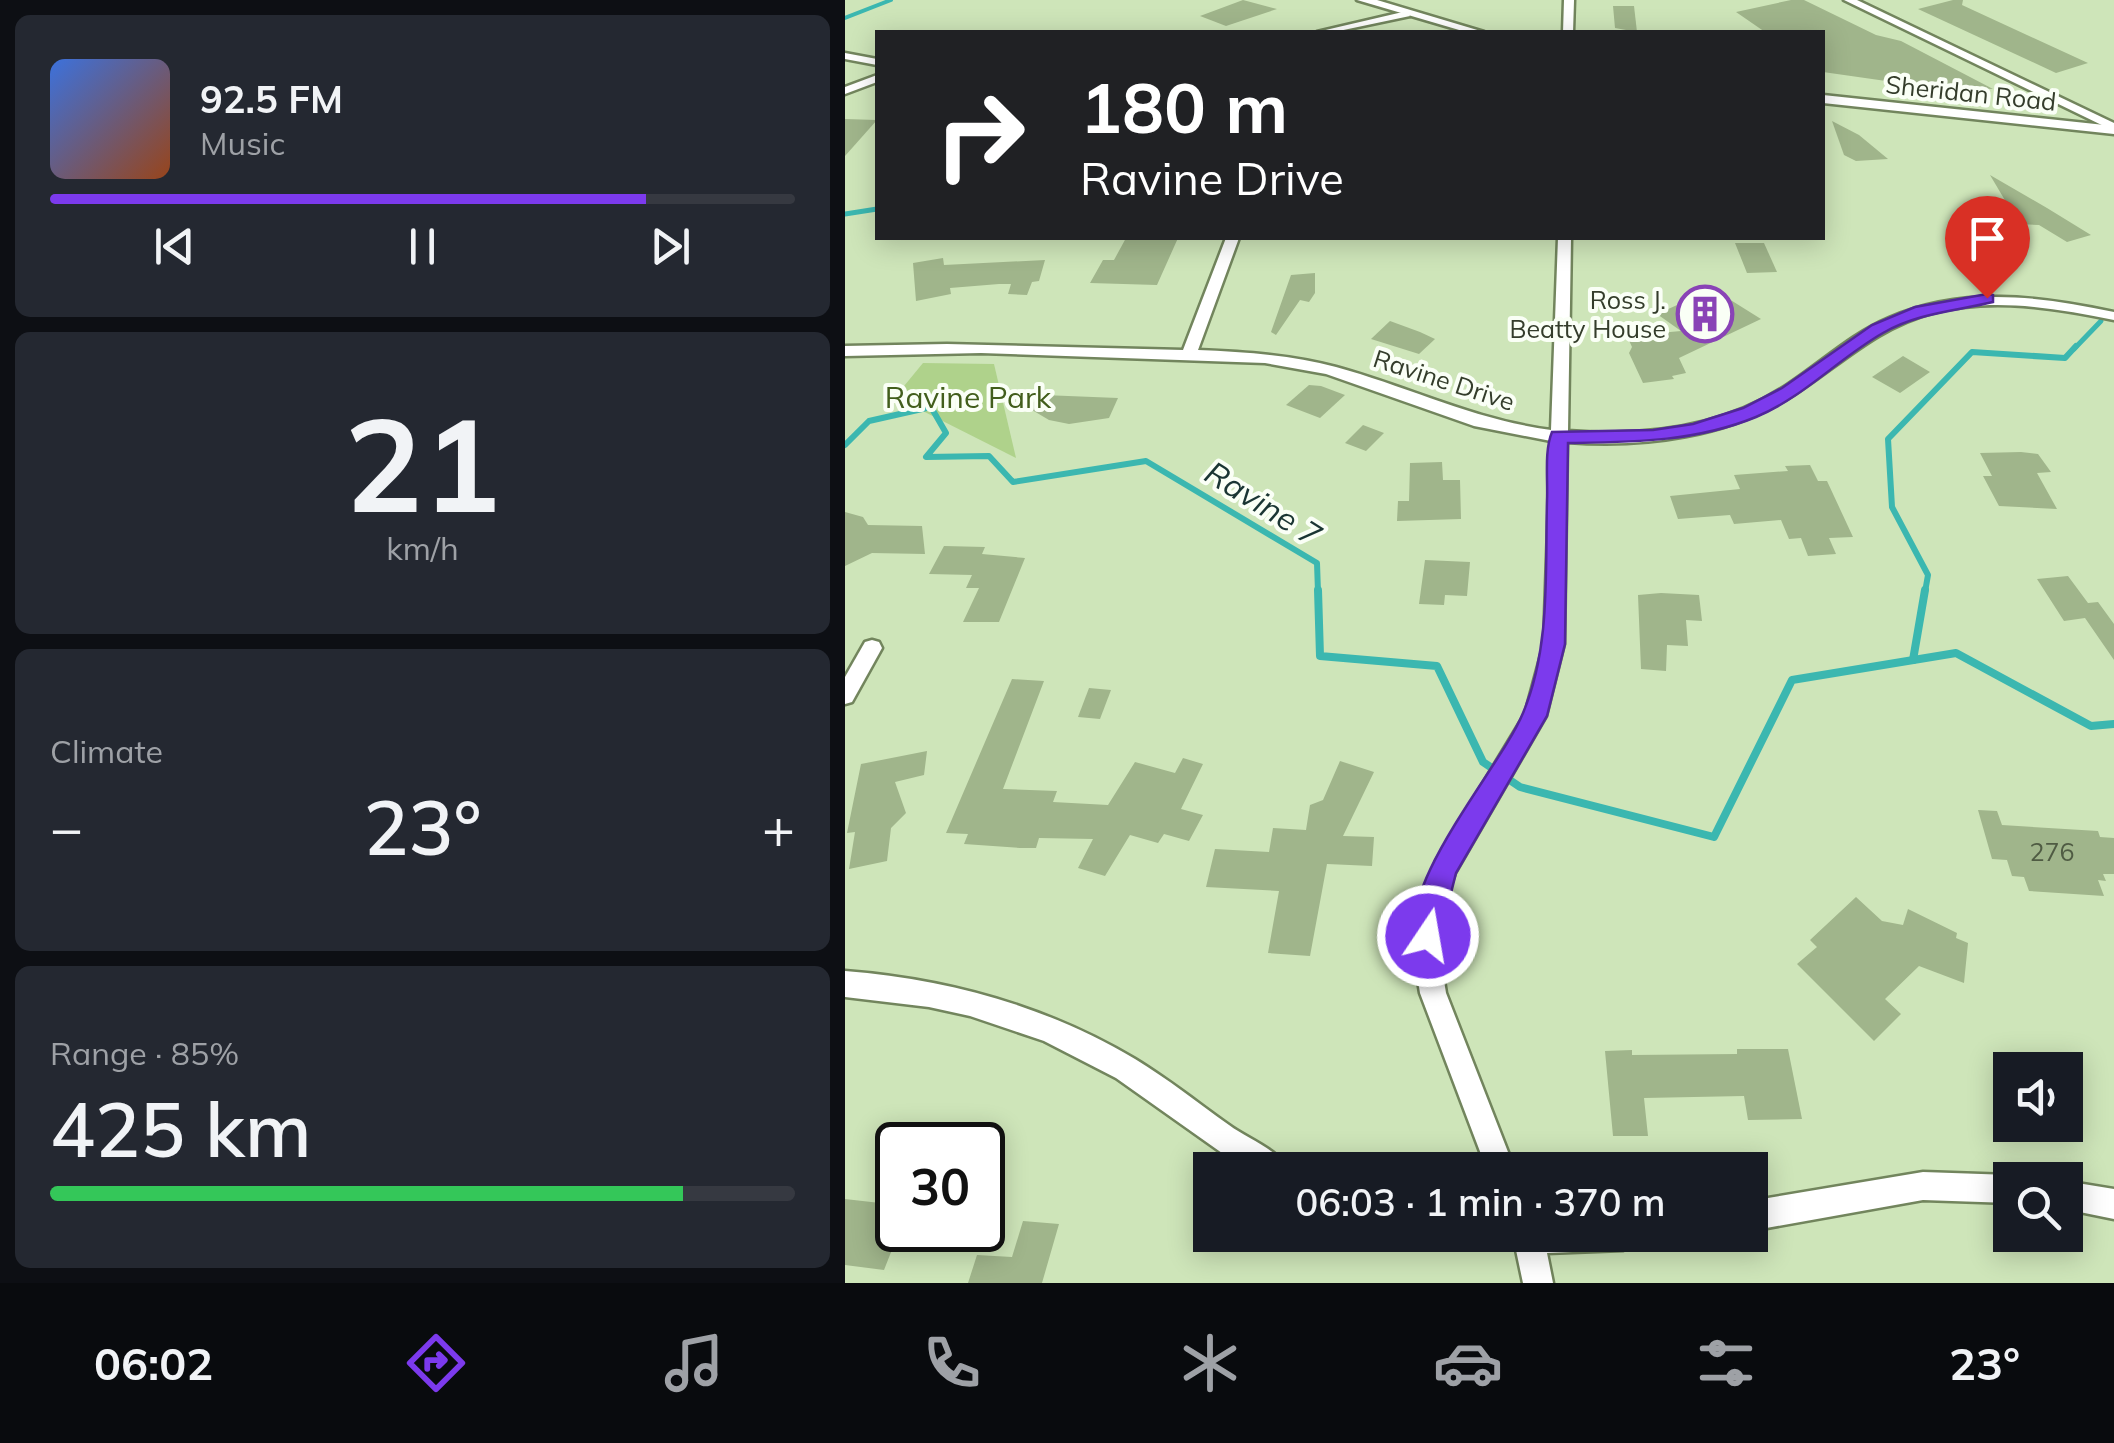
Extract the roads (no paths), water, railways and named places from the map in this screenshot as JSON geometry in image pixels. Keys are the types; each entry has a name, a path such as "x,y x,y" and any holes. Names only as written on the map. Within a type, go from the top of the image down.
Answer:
{"street":[{"path":"1363,0 1470,30"},
{"path":"1568,30 1569,0"},
{"path":"1849,0 2114,129"},
{"path":"1331,30 1407,14"},
{"path":"845,56 875,62"},
{"path":"845,91 875,79"},
{"name":"Sheridan Road","path":"1825,99 2114,129"},
{"path":"1189,355 1232,240"},
{"path":"1494,1152 1433,994 1427,956 1429,914 1444,869 1535,716 1554,644 1564,240"},
{"name":"Ravine Drive","path":"845,351 916,346 1189,355 1309,365 1389,387 1456,415 1510,430 1559,436 1653,436 1695,430 1749,412 1788,392 1863,337 1921,311 1955,302 2018,298 2114,316"},
{"path":"845,696 872,648"},
{"path":"845,984 963,1000 1055,1032 1097,1051 1240,1152"},
{"path":"1768,1213 1923,1186 1993,1188"},
{"path":"2083,1198 2114,1204"},
{"path":"1528,1252 1538,1283"}],"waterway":[{"name":"Ravine 7","path":"845,18 891,0"},
{"name":"Ravine 7","path":"845,214 875,209"},
{"name":"Ravine 7","path":"2074,349 2101,321"},
{"name":"Ravine 7","path":"1925,592 1928,575 1892,507 1888,439 1972,352 2065,358 2076,346"},
{"name":"Ravine 7","path":"845,445 869,421 931,407 946,433 926,457 989,456 1013,482 1146,461 1317,563 1318,592"},
{"name":"Ravine 7","path":"1318,590 1320,656 1437,666 1483,762 1520,787 1714,837 1792,680 1956,653 2091,726 2114,724"},
{"name":"Ravine 7","path":"1913,660 1925,590"}],"place":[{"name":"Ross J. Beatty House","path":"1705,314"}],"park label":[{"name":"Ravine Park","path":"968,398"}]}
